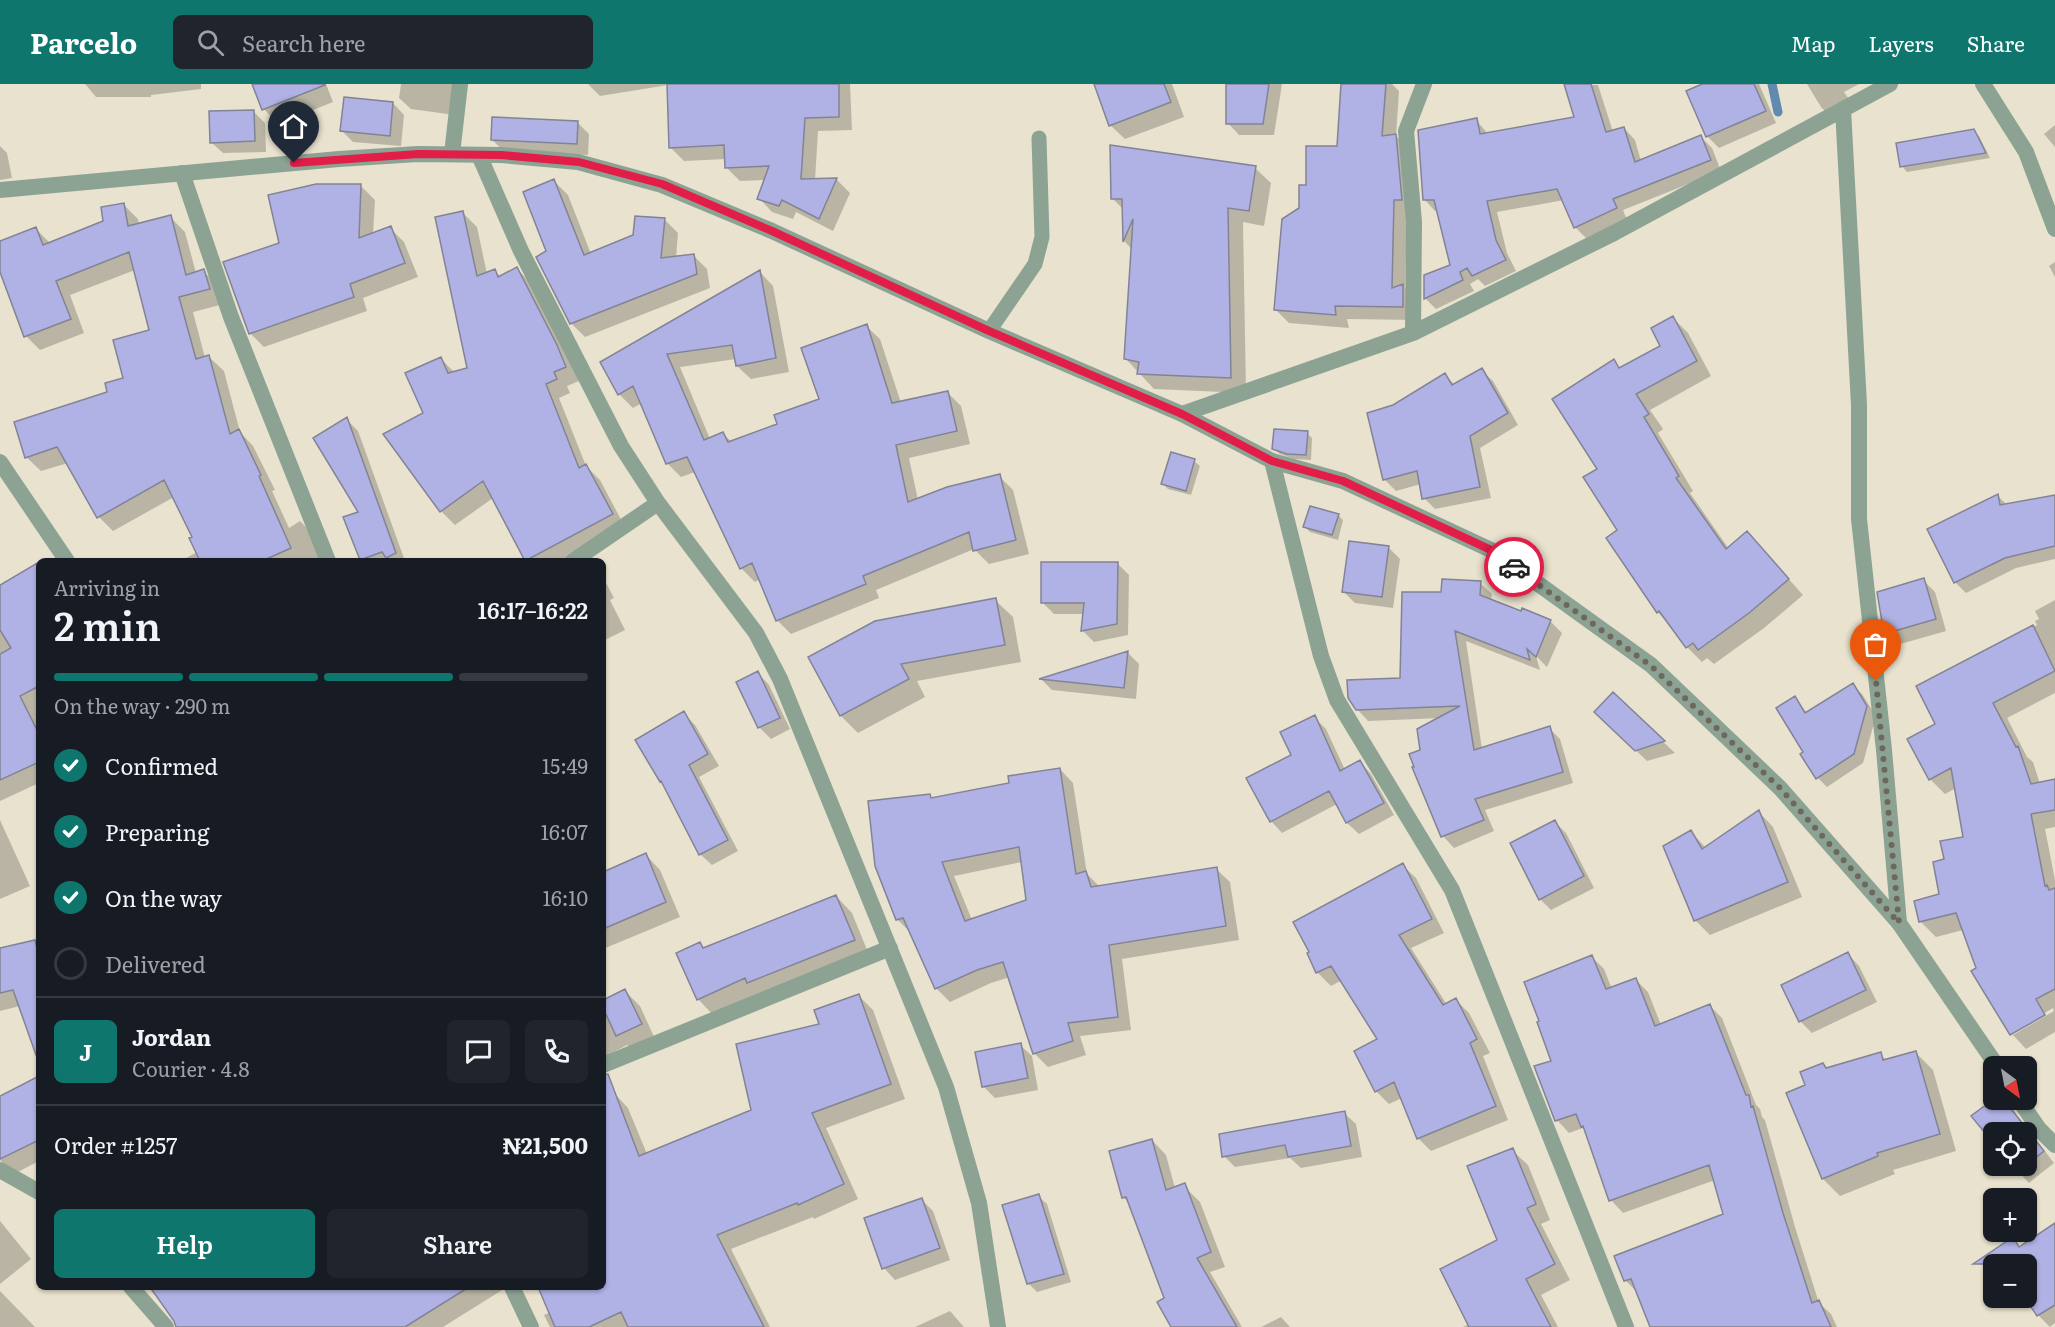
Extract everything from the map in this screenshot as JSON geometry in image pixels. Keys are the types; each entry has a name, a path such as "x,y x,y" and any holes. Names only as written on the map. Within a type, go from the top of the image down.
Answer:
{"street":[{"path":"452,154 460,84"},
{"path":"1413,333 1414,222 1406,131 1424,84"},
{"path":"1182,414 1413,333 1614,232 1890,84"},
{"path":"1983,84 2026,152 2055,229"},
{"path":"1843,109 1859,405 1859,519 1884,750 1899,923"},
{"path":"0,190 339,159 452,154 501,155 579,162 662,184 772,231 989,331 1182,414 1272,461 1343,481 1491,550 1650,665 1780,788 1899,923 1990,1056"},
{"path":"479,155 521,251 621,446 658,503 756,633 780,679 946,1088 979,1203 998,1327"},
{"path":"182,173 231,317 327,558"},
{"path":"1272,461 1322,656 1338,700 1452,890 1626,1327"},
{"path":"0,462 65,558"},
{"path":"577,558 658,503"},
{"path":"606,1064 890,948"},
{"path":"2026,1110 2039,1129 2055,1145"},
{"path":"0,1170 36,1190"},
{"path":"134,1290 166,1327"},
{"path":"513,1290 531,1327"}],"lane":[{"path":"989,331 1035,264 1042,237 1039,138"}],"building":[{"path":"252,84 325,84 325,85 262,110"},
{"path":"667,84 839,84 839,117 805,118 801,179 837,178 819,219 782,200 779,206 757,199 769,166 725,168 724,145 669,148"},
{"path":"1094,84 1164,84 1171,102 1109,126"},
{"path":"1226,84 1269,84 1263,124 1226,124"},
{"path":"1341,84 1386,84 1382,136 1396,134 1402,200 1394,200 1392,288 1403,284 1403,307 1335,306 1336,315 1274,310 1282,219 1299,208 1299,185 1306,185 1306,146 1337,146"},
{"path":"1564,84 1591,84 1606,132 1624,127 1635,162 1701,135 1711,160 1613,199 1617,208 1574,228 1557,189 1487,201 1496,240 1506,260 1472,276 1467,268 1460,272 1463,280 1424,299 1424,275 1450,265 1434,200 1423,200 1418,130 1477,118 1480,134 1574,117"},
{"path":"1702,84 1754,84 1766,111 1706,137 1686,91"},
{"path":"344,97 393,102 390,136 340,131"},
{"path":"254,110 255,141 210,143 209,111"},
{"path":"492,117 578,121 577,144 491,140"},
{"path":"1974,129 1986,153 1900,167 1896,143"},
{"path":"1110,145 1256,166 1249,211 1228,208 1231,378 1137,374 1139,362 1124,359 1133,219 1123,242 1122,199 1111,199"},
{"path":"554,179 584,255 633,235 635,216 665,218 661,258 694,254 697,274 570,324 536,257 546,251 523,192"},
{"path":"316,184 361,184 359,238 391,226 405,263 350,284 354,297 249,334 223,262 279,243 268,195"},
{"path":"124,203 128,226 171,215 186,275 204,269 210,289 179,297 196,359 209,355 230,434 239,429 291,548 269,558 199,558 189,538 192,537 164,480 97,518 57,447 25,458 14,422 107,392 105,383 123,378 113,340 149,330 129,252 56,281 71,319 24,337 0,272 0,241 36,227 43,245 103,221 101,207"},
{"path":"463,211 477,276 495,269 498,277 517,267 566,367 554,372 557,379 546,384 579,468 586,464 613,514 531,558 523,558 483,481 440,512 383,434 423,413 405,373 441,357 448,373 467,368 435,217"},
{"path":"760,270 776,358 736,366 732,345 667,354 704,440 723,432 728,442 777,424 774,415 819,399 801,348 867,324 892,403 948,391 957,431 896,445 908,502 947,487 1000,474 1016,540 973,551 969,532 863,576 866,584 776,621 752,563 740,569 687,457 666,464 633,386 618,395 600,362"},
{"path":"1673,316 1697,361 1636,394 1649,414 1644,417 1679,476 1676,478 1726,549 1747,531 1789,579 1749,613 1698,650 1693,643 1686,648 1659,611 1657,613 1606,538 1617,530 1583,477 1597,469 1552,399 1614,359 1619,368 1660,346 1651,328"},
{"path":"1482,368 1508,413 1470,436 1480,487 1422,499 1417,471 1383,480 1367,413 1393,405 1445,373 1452,385"},
{"path":"347,417 396,553 386,558 382,552 359,558 343,517 358,512 313,438"},
{"path":"1274,429 1308,431 1306,455 1287,454 1272,449"},
{"path":"1171,452 1195,459 1186,491 1161,484"},
{"path":"1998,494 2000,505 2055,495 2055,546 2005,558 1954,583 1927,529"},
{"path":"1310,506 1339,514 1332,535 1303,527"},
{"path":"1349,541 1389,546 1382,597 1342,592"},
{"path":"1041,562 1118,562 1117,624 1081,631 1084,603 1041,603"},
{"path":"36,564 36,688 20,696 36,728 36,763 0,780 0,654 11,648 0,630 0,585"},
{"path":"1924,578 1936,619 1884,634 1877,592"},
{"path":"1442,579 1481,581 1480,595 1551,620 1536,657 1527,649 1530,660 1455,631 1474,750 1550,726 1563,772 1475,799 1484,820 1441,837 1412,767 1414,767 1409,754 1420,750 1417,729 1460,706 1356,710 1348,698 1347,680 1400,678 1402,592 1441,592"},
{"path":"996,598 1005,645 901,664 909,679 840,716 808,657 875,621"},
{"path":"2033,625 2055,671 1993,703 2016,747 2018,746 2031,784 2055,779 2055,810 2031,814 2045,886 2047,885 2049,890 2055,888 2055,989 2036,999 2045,1015 2010,1035 1971,971 1976,968 1956,913 1919,922 1914,901 1939,894 1933,862 1944,859 1940,841 1963,837 1951,768 1929,780 1907,739 1935,724 1916,686"},
{"path":"1128,651 1124,688 1039,679"},
{"path":"758,671 780,718 758,728 736,682"},
{"path":"1853,683 1867,706 1854,754 1816,779 1800,754 1803,752 1776,708 1795,696 1805,713"},
{"path":"1613,692 1665,741 1635,751 1594,712"},
{"path":"684,711 708,754 689,765 728,840 699,855 661,781 635,740"},
{"path":"1315,715 1340,771 1360,760 1384,803 1346,823 1329,791 1270,822 1246,778 1291,755 1280,732"},
{"path":"1060,768 1076,874 1086,871 1091,887 1217,867 1226,926 1109,945 1118,1017 1068,1023 1073,1041 1033,1054 1003,962 977,970 935,989 903,918 896,920 875,866 868,801 930,794 931,798 1009,783 1008,776","holes":["1019,847 1026,900 965,921 942,862"]},
{"path":"1759,810 1788,882 1694,921 1663,846 1691,830 1702,849"},
{"path":"1555,820 1584,876 1539,900 1510,843"},
{"path":"646,853 666,902 606,928 606,871"},
{"path":"1403,863 1432,919 1399,935 1443,1005 1456,998 1477,1039 1470,1043 1496,1106 1417,1139 1394,1082 1375,1092 1354,1051 1377,1039 1331,966 1316,973 1307,953 1309,952 1293,922"},
{"path":"836,895 855,940 747,983 745,978 697,1000 676,953 700,942 703,948"},
{"path":"35,940 36,1055 13,990 0,993 0,948"},
{"path":"1848,952 1866,990 1799,1022 1781,985"},
{"path":"1592,955 1606,989 1636,978 1655,1026 1710,1004 1746,1095 1749,1095 1751,1107 1753,1106 1783,1213 1812,1303 1819,1300 1831,1327 1650,1327 1631,1279 1624,1281 1614,1256 1723,1214 1709,1165 1609,1201 1583,1126 1581,1127 1576,1114 1555,1121 1534,1066 1551,1061 1524,982"},
{"path":"625,989 642,1024 616,1036 606,1014 606,998"},
{"path":"859,994 891,1084 812,1113 844,1184 798,1205 797,1203 717,1235 764,1327 628,1327 621,1312 589,1327 555,1327 539,1290 606,1290 606,1074 608,1074 639,1156 751,1110 736,1044 819,1024 814,1010"},
{"path":"1021,1043 1028,1078 982,1087 975,1052"},
{"path":"1916,1051 1940,1134 1877,1153 1878,1156 1822,1179 1786,1093 1805,1085 1800,1072 1823,1063 1826,1068 1881,1052 1883,1060"},
{"path":"36,1078 36,1141 0,1159 0,1096"},
{"path":"1983,1107 1983,1110 2012,1110 2021,1122 1983,1122 1983,1131 1971,1116"},
{"path":"1345,1111 1351,1146 1288,1157 1285,1145 1222,1157 1219,1134"},
{"path":"1152,1139 1166,1190 1185,1183 1211,1252 1197,1258 1237,1327 1171,1327 1157,1302 1164,1298 1126,1197 1122,1198 1109,1151"},
{"path":"2037,1142 2044,1151 2037,1156"},
{"path":"1513,1148 1536,1204 1527,1208 1555,1264 1526,1279 1551,1327 1469,1327 1440,1269 1497,1240 1467,1166"},
{"path":"1039,1194 1064,1274 1027,1284 1002,1205"},
{"path":"922,1198 940,1248 882,1269 864,1218"},
{"path":"2055,1223 2055,1305 2037,1316 2032,1308 2037,1308 2037,1254 1988,1254 2006,1242 2016,1242 2019,1247 2026,1242 2037,1242 2037,1235"},
{"path":"1983,1257 1983,1264 1973,1264"},
{"path":"152,1290 464,1290 405,1327 176,1327"}],"waterway":[{"path":"1772,84 1778,112"}],"way so far":[{"path":"1514,567 1650,665 1780,788 1899,923 1876,681"}],"route":[{"path":"294,163 418,154 501,155 579,162 662,184 772,231 989,331 1182,414 1272,461 1343,481 1491,550 1514,567"}]}
